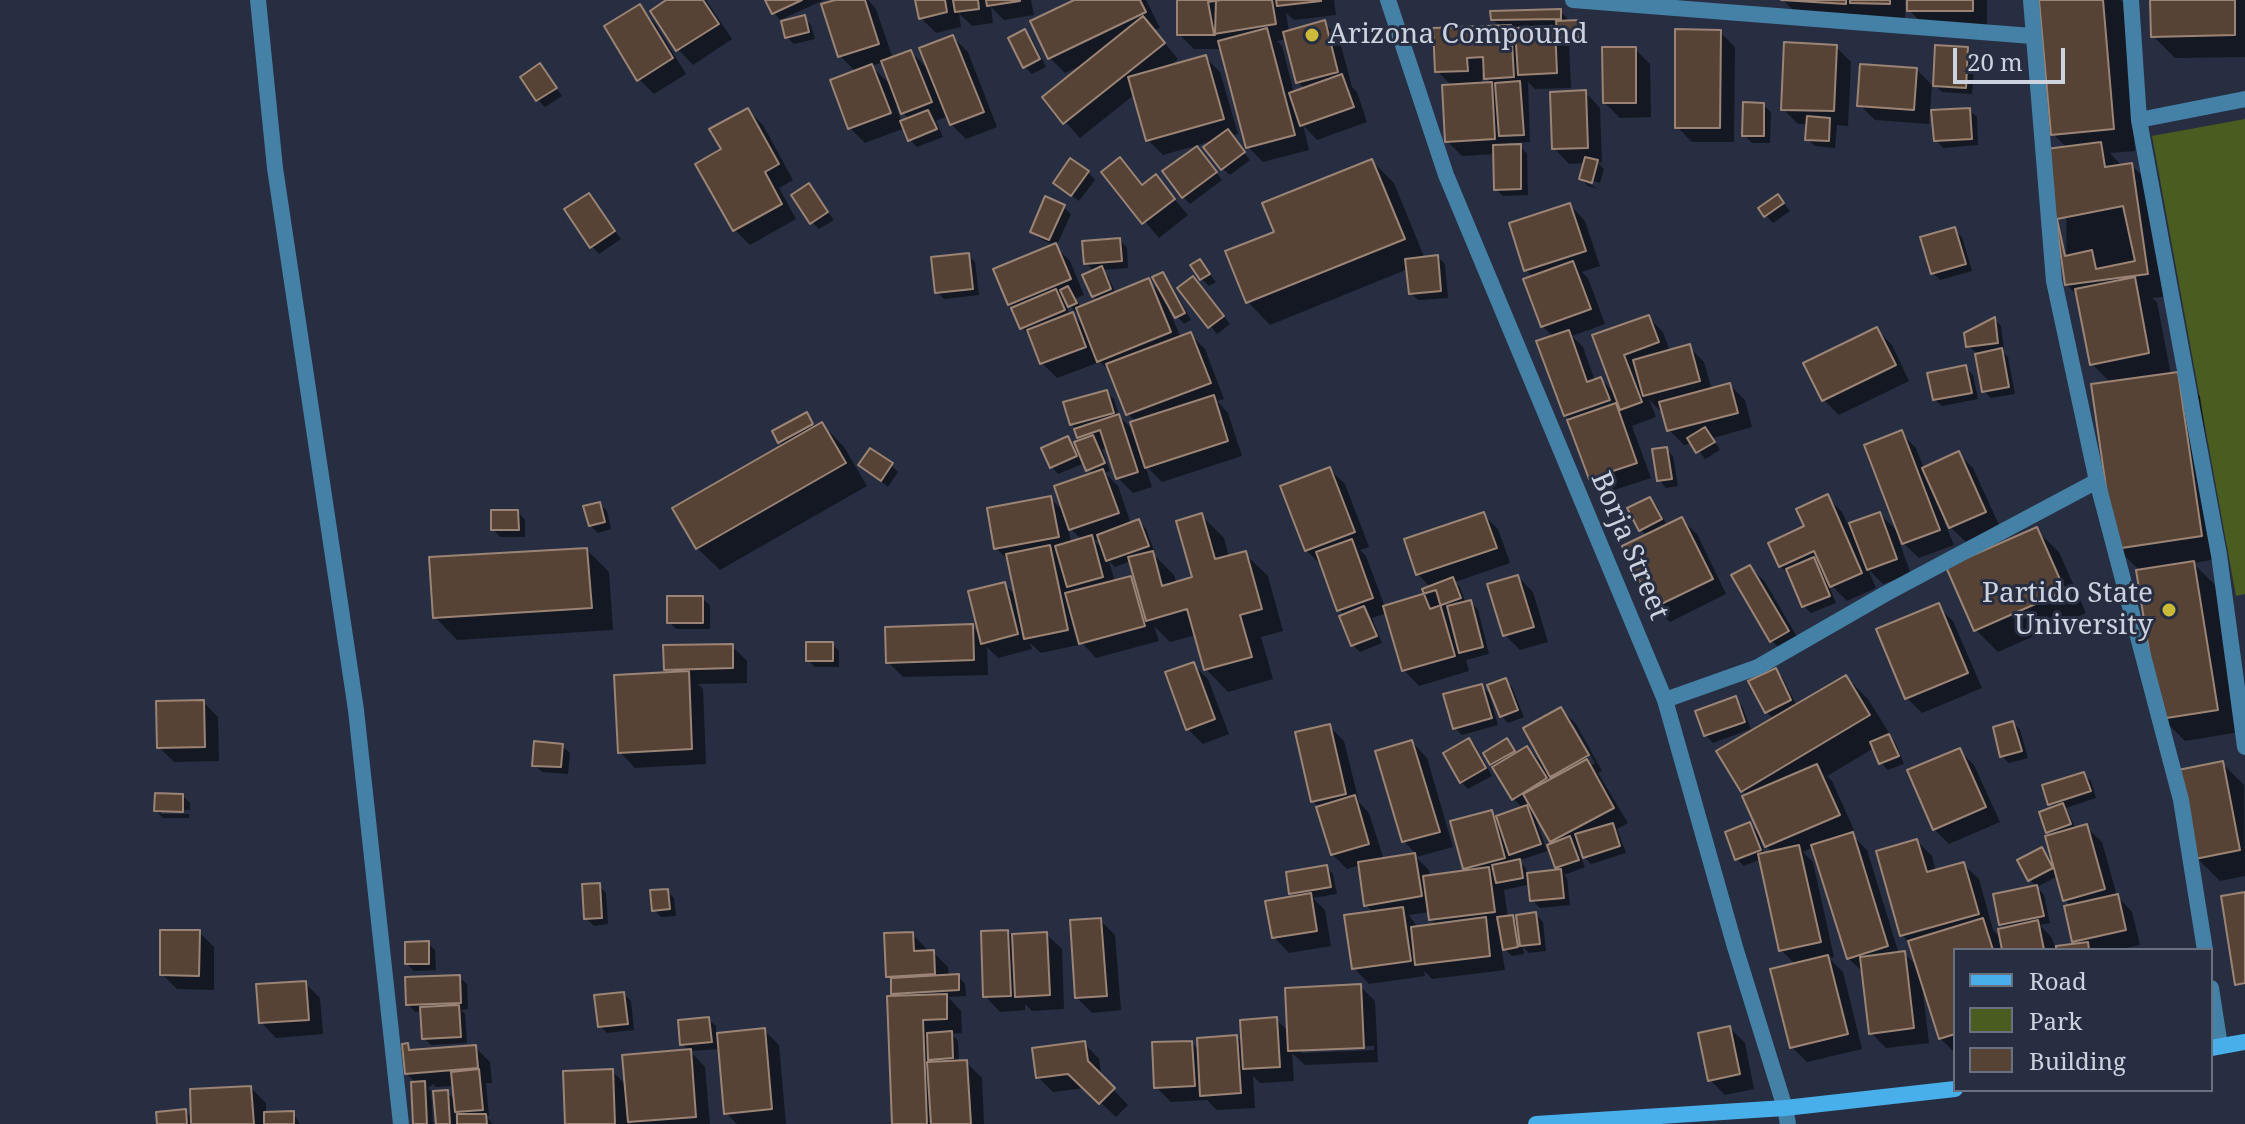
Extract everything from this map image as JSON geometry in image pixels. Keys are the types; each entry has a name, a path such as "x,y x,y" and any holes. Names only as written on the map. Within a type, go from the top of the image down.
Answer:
{"main road":[{"path":"2216,1047 2245,1042"},
{"path":"1536,1124 1787,1116 1953,1089"}],"street":[{"path":"258,0 275,168 356,710 401,1124"},
{"name":"Borja Street","path":"1388,0 1446,175 1665,700 1787,1116"},
{"path":"1573,0 2032,36"},
{"path":"2031,0 2054,281 2097,481 2181,800 2205,948"},
{"path":"2131,0 2139,120 2219,555 2245,747"},
{"path":"2139,120 2245,99"},
{"path":"1665,700 1758,667 1885,594 2097,481"},
{"path":"2213,1012 2216,1047"}],"green space":[{"path":"2245,119 2245,594 2236,596 2152,136"}],"building":[{"path":"666,0 703,0 719,24 676,51 650,11"},
{"path":"765,0 802,0 772,14"},
{"path":"835,0 865,0 879,44 838,57 821,4"},
{"path":"915,0 945,0 947,12 919,19"},
{"path":"953,0 978,0 979,9 955,12"},
{"path":"986,0 1020,0 1020,1 987,6"},
{"path":"1074,0 1140,0 1146,12 1048,59 1030,21"},
{"path":"1177,0 1216,0 1215,35 1177,35"},
{"path":"1272,0 1276,24 1214,34 1208,2"},
{"path":"1276,0 1321,0 1321,1 1277,6"},
{"path":"1781,0 1846,0 1846,4"},
{"path":"1850,0 1890,0 1890,4 1850,3"},
{"path":"1907,0 1973,0 1973,11 1907,11"},
{"path":"2039,0 2103,0 2114,129 2051,135"},
{"path":"2150,0 2235,0 2235,35 2151,37"},
{"path":"640,4 673,58 637,81 604,26"},
{"path":"1561,9 1561,19 1491,20 1490,11"},
{"path":"805,15 809,32 785,38 781,21"},
{"path":"1143,16 1165,43 1063,124 1042,97"},
{"path":"1325,20 1338,72 1296,83 1283,32"},
{"path":"1579,20 1580,37 1558,38 1556,21"},
{"path":"1511,25 1514,77 1484,79 1483,57 1467,58 1468,71 1435,72 1433,28"},
{"path":"1555,26 1557,73 1518,75 1515,28"},
{"path":"1267,28 1295,135 1246,148 1218,41"},
{"path":"1025,29 1040,59 1023,68 1008,38"},
{"path":"1675,29 1721,30 1720,128 1675,128"},
{"path":"953,35 984,112 950,125 919,48"},
{"path":"1784,42 1837,45 1834,111 1781,110"},
{"path":"1935,45 1968,47 1966,88 1933,86"},
{"path":"1602,47 1636,47 1636,103 1603,103"},
{"path":"911,50 932,102 901,114 881,61"},
{"path":"1206,55 1224,119 1146,141 1128,77"},
{"path":"540,63 557,88 536,101 520,77"},
{"path":"872,64 891,113 848,129 830,80"},
{"path":"1860,64 1917,68 1914,110 1857,106"},
{"path":"1342,74 1354,107 1300,126 1289,93"},
{"path":"1520,81 1524,135 1499,136 1495,83"},
{"path":"1492,82 1495,139 1445,142 1442,85"},
{"path":"1586,90 1588,148 1552,149 1550,92"},
{"path":"1743,102 1764,103 1764,136 1742,136"},
{"path":"748,108 779,164 765,172 782,204 733,231 695,164 721,149 709,129"},
{"path":"1970,108 1972,139 1934,141 1931,110"},
{"path":"928,110 937,129 908,141 900,121"},
{"path":"1807,116 1830,118 1829,141 1805,140"},
{"path":"1228,129 1245,152 1221,170 1203,147"},
{"path":"2101,142 2105,167 2132,163 2148,274 2065,285 2046,149"},
{"path":"1521,144 1521,189 1494,190 1493,145"},
{"path":"1197,146 1217,172 1182,198 1162,171"},
{"path":"1120,157 1142,185 1156,174 1175,199 1142,224 1101,172"},
{"path":"1585,157 1598,160 1592,183 1579,179"},
{"path":"1070,158 1089,171 1071,196 1053,183"},
{"path":"1372,159 1405,239 1246,303 1225,251 1274,232 1262,203"},
{"path":"809,183 828,212 810,224 791,195"},
{"path":"589,193 615,231 590,248 564,209"},
{"path":"1778,194 1784,203 1764,217 1758,208"},
{"path":"1045,196 1065,205 1049,240 1030,232"},
{"path":"1570,203 1586,251 1524,271 1509,223"},
{"path":"2123,206 2135,261 2096,269 2092,250 2065,256 2057,219"},
{"path":"1955,227 1966,264 1931,274 1920,237"},
{"path":"1120,238 1122,261 1084,264 1082,241"},
{"path":"1056,243 1071,279 1008,305 993,269"},
{"path":"969,253 973,289 935,293 931,257"},
{"path":"1438,255 1441,291 1409,294 1405,259"},
{"path":"1200,259 1210,274 1200,280 1190,265"},
{"path":"1573,261 1591,309 1541,327 1523,279"},
{"path":"1102,266 1111,289 1092,297 1082,275"},
{"path":"1163,272 1185,313 1175,318 1152,277"},
{"path":"1193,276 1224,316 1208,328 1177,288"},
{"path":"2135,277 2149,353 2090,365 2075,289"},
{"path":"1149,278 1171,332 1097,362 1076,308"},
{"path":"1068,286 1077,303 1068,307 1060,290"},
{"path":"1056,289 1065,310 1020,329 1011,308"},
{"path":"1073,312 1086,347 1040,364 1027,330"},
{"path":"1649,315 1659,342 1624,355 1642,402 1620,410 1592,335"},
{"path":"1995,317 1998,343 1966,347 1964,333"},
{"path":"1877,327 1896,365 1822,401 1803,363"},
{"path":"1569,330 1587,382 1601,377 1610,400 1564,416 1536,341"},
{"path":"1191,332 1211,383 1126,415 1106,364"},
{"path":"1690,344 1700,381 1643,396 1633,360"},
{"path":"2002,348 2009,387 1982,392 1975,354"},
{"path":"1966,365 1972,393 1933,400 1927,373"},
{"path":"2178,372 2202,536 2115,549 2091,384"},
{"path":"1730,383 1738,413 1667,431 1659,402"},
{"path":"1107,390 1114,413 1070,425 1063,402"},
{"path":"1214,395 1228,441 1145,468 1130,422"},
{"path":"1616,403 1637,463 1589,479 1567,420"},
{"path":"807,412 813,424 778,443 772,431"},
{"path":"1119,414 1138,472 1116,479 1100,430 1077,438 1074,429"},
{"path":"822,422 846,463 696,549 672,508"},
{"path":"1705,427 1715,442 1696,453 1687,438"},
{"path":"1902,430 1940,530 1902,544 1864,445"},
{"path":"1093,435 1105,463 1086,471 1074,442"},
{"path":"1068,436 1077,456 1050,468 1041,448"},
{"path":"1667,447 1672,479 1657,481 1652,449"},
{"path":"870,448 893,463 881,481 858,465"},
{"path":"1959,451 1986,512 1949,528 1922,468"},
{"path":"1330,467 1355,532 1305,551 1280,486"},
{"path":"1103,469 1119,513 1069,530 1054,486"},
{"path":"1828,494 1862,573 1830,587 1814,551 1779,567 1768,543 1804,526 1796,509"},
{"path":"1051,496 1059,537 994,549 987,508"},
{"path":"1650,497 1662,519 1639,531 1627,508"},
{"path":"600,502 605,522 589,526 583,506"},
{"path":"491,510 518,510 519,530 491,530"},
{"path":"1484,512 1497,548 1416,575 1404,539"},
{"path":"1880,512 1897,559 1867,570 1849,523"},
{"path":"1202,513 1215,559 1246,551 1262,609 1240,615 1252,657 1204,670 1187,609 1146,621 1128,557 1153,551 1162,586 1192,577 1176,521"},
{"path":"1682,517 1713,579 1653,608 1622,546"},
{"path":"1139,519 1149,546 1106,561 1097,535"},
{"path":"2037,527 2065,591 1974,631 1946,567"},
{"path":"1092,535 1103,577 1067,587 1055,546"},
{"path":"1352,539 1373,598 1337,611 1316,552"},
{"path":"1050,545 1068,630 1024,639 1006,554"},
{"path":"587,548 592,608 433,618 429,557"},
{"path":"1814,557 1830,596 1802,607 1786,569"},
{"path":"2194,561 2218,710 2160,719 2136,570"},
{"path":"1750,565 1789,631 1770,642 1731,575"},
{"path":"1518,575 1534,627 1503,636 1487,584"},
{"path":"1131,576 1145,626 1079,644 1065,593"},
{"path":"1453,577 1461,598 1430,609 1422,589"},
{"path":"1005,582 1018,634 981,644 968,591"},
{"path":"1436,590 1455,656 1402,671 1383,606"},
{"path":"667,596 703,596 703,623 667,623"},
{"path":"1471,600 1483,647 1459,653 1447,606"},
{"path":"1939,603 1968,673 1905,699 1876,629"},
{"path":"1364,606 1377,636 1351,646 1339,616"},
{"path":"973,624 974,660 886,663 885,627"},
{"path":"806,642 833,642 833,661 806,661"},
{"path":"733,644 733,668 664,670 663,645"},
{"path":"1194,662 1215,719 1186,730 1165,672"},
{"path":"1776,668 1791,700 1765,713 1748,681"},
{"path":"689,671 692,749 618,753 614,675"},
{"path":"1846,675 1870,715 1741,792 1716,751"},
{"path":"1506,678 1518,710 1500,717 1487,685"},
{"path":"1482,684 1492,718 1453,729 1443,694"},
{"path":"1736,696 1745,722 1704,736 1695,711"},
{"path":"204,700 205,747 157,748 156,701"},
{"path":"1561,707 1589,755 1550,777 1523,728"},
{"path":"2013,721 2022,751 2000,757 1993,727"},
{"path":"1330,724 1346,794 1311,802 1295,732"},
{"path":"1889,734 1899,756 1879,764 1870,742"},
{"path":"1469,738 1486,768 1460,783 1443,753"},
{"path":"1507,738 1515,751 1490,765 1483,753"},
{"path":"1412,740 1440,832 1402,842 1375,751"},
{"path":"534,741 563,744 561,767 532,766"},
{"path":"1527,746 1547,778 1512,800 1492,767"},
{"path":"1960,748 1986,807 1933,830 1907,770"},
{"path":"1587,759 1614,808 1550,842 1523,794"},
{"path":"2223,761 2240,850 2195,859 2178,770"},
{"path":"1817,764 1840,815 1765,847 1742,796"},
{"path":"2084,772 2091,791 2048,805 2042,785"},
{"path":"155,793 183,794 183,812 154,811"},
{"path":"1355,795 1369,844 1331,855 1316,807"},
{"path":"2063,803 2071,824 2046,833 2039,812"},
{"path":"1527,805 1541,844 1509,855 1496,816"},
{"path":"1492,810 1505,858 1463,869 1450,821"},
{"path":"1750,822 1761,850 1735,860 1725,832"},
{"path":"1613,823 1620,846 1583,858 1575,834"},
{"path":"2087,824 2105,889 2063,901 2045,836"},
{"path":"1853,832 1888,946 1847,959 1811,845"},
{"path":"1570,836 1579,860 1555,868 1547,845"},
{"path":"1917,839 1927,872 1964,862 1979,914 1900,936 1876,851"},
{"path":"1799,845 1821,942 1779,951 1758,854"},
{"path":"2042,847 2053,868 2028,881 2017,860"},
{"path":"1415,853 1422,896 1364,906 1358,862"},
{"path":"1520,859 1523,878 1496,883 1492,865"},
{"path":"1327,865 1331,887 1289,894 1286,872"},
{"path":"1489,867 1495,912 1429,920 1423,876"},
{"path":"1561,869 1564,898 1530,901 1527,873"},
{"path":"600,883 602,918 584,919 582,884"},
{"path":"2037,885 2044,916 1999,925 1993,894"},
{"path":"668,889 670,909 652,911 650,890"},
{"path":"2245,892 2245,983 2235,985 2221,896"},
{"path":"1311,893 1317,931 1272,938 1265,901"},
{"path":"2118,894 2126,930 2072,942 2064,906"},
{"path":"1403,907 1411,961 1352,969 1344,915"},
{"path":"1536,912 1540,944 1520,946 1516,915"},
{"path":"1513,915 1518,947 1503,950 1497,917"},
{"path":"1486,917 1490,956 1415,965 1411,927"},
{"path":"1101,918 1107,996 1075,998 1070,920"},
{"path":"1983,918 1992,948 1953,948 1953,1035 1939,1039 1908,941"},
{"path":"2038,920 2044,948 2002,948 1998,929"},
{"path":"160,930 200,930 199,976 160,975"},
{"path":"1008,930 1011,996 983,997 981,931"},
{"path":"913,932 914,951 934,950 935,974 886,977 884,933"},
{"path":"1047,932 1050,995 1015,997 1012,934"},
{"path":"429,941 429,964 405,964 405,942"},
{"path":"2088,942 2089,948 2056,948"},
{"path":"1905,951 1914,1028 1869,1034 1860,957"},
{"path":"1828,955 1848,1034 1790,1048 1770,969"},
{"path":"959,974 959,990 891,994 891,978"},
{"path":"460,975 461,1003 406,1005 405,977"},
{"path":"306,981 309,1020 259,1023 256,984"},
{"path":"1361,984 1364,1048 1288,1051 1285,988"},
{"path":"624,992 628,1024 598,1027 594,995"},
{"path":"947,994 947,1019 923,1020 927,1124 892,1124 887,996"},
{"path":"459,1005 461,1037 422,1039 420,1007"},
{"path":"709,1017 712,1042 680,1045 678,1020"},
{"path":"1277,1017 1280,1067 1243,1069 1240,1020"},
{"path":"1730,1026 1740,1074 1708,1081 1698,1033"},
{"path":"765,1028 772,1109 724,1114 717,1033"},
{"path":"952,1031 953,1058 928,1060 927,1033"},
{"path":"1237,1035 1241,1093 1200,1096 1197,1038"},
{"path":"1085,1041 1088,1061 1115,1088 1099,1104 1068,1074 1036,1078 1032,1048"},
{"path":"1192,1041 1195,1086 1154,1088 1152,1042"},
{"path":"408,1043 409,1050 476,1045 478,1068 405,1074 402,1044"},
{"path":"691,1049 696,1117 628,1122 622,1055"},
{"path":"967,1060 971,1124 931,1124 927,1062"},
{"path":"479,1069 483,1110 455,1112 451,1072"},
{"path":"613,1069 615,1124 565,1124 563,1071"},
{"path":"425,1081 427,1124 413,1124 411,1082"},
{"path":"251,1086 254,1124 191,1124 190,1089"},
{"path":"448,1090 450,1124 436,1124 433,1091"},
{"path":"186,1109 187,1124 157,1124 156,1112"},
{"path":"294,1111 294,1124 264,1124 264,1112"},
{"path":"457,1114 486,1114 487,1124 457,1124"}],"place":[{"name":"Arizona Compound","path":"1312,35"},
{"name":"Partido State University","path":"2169,610"}]}
